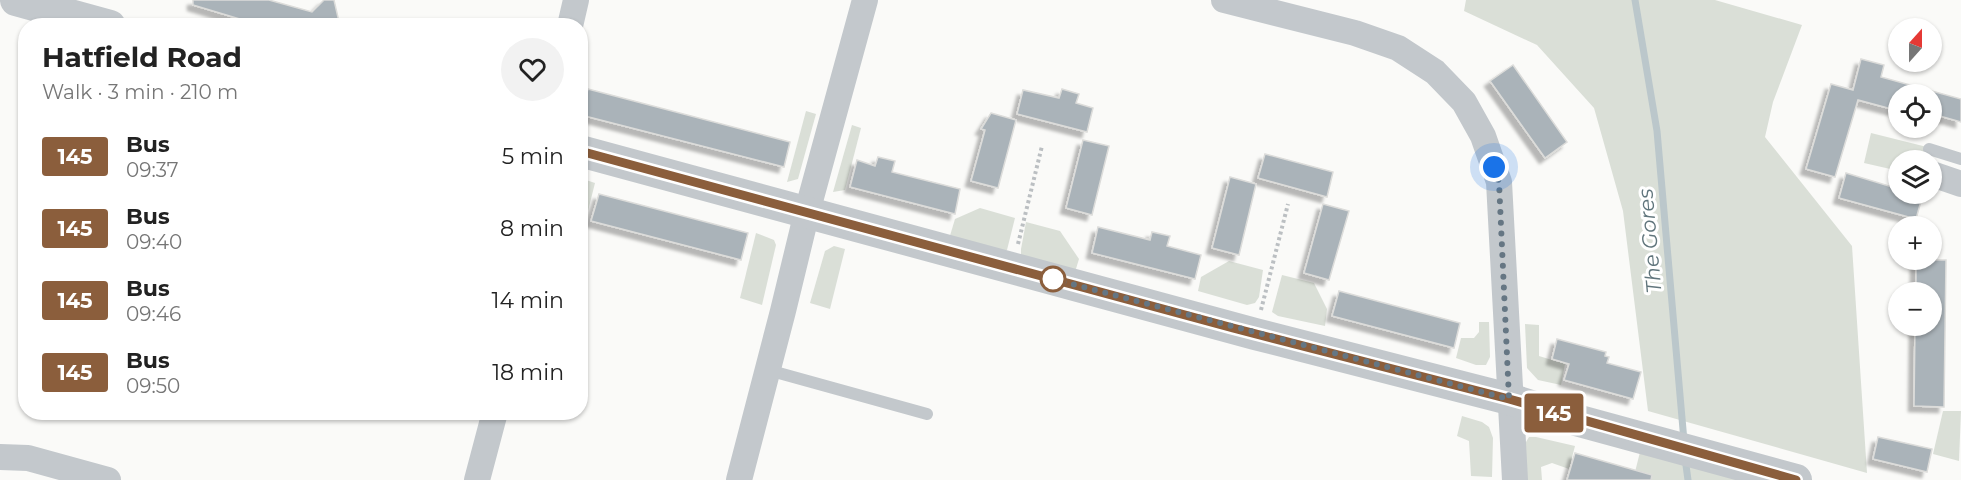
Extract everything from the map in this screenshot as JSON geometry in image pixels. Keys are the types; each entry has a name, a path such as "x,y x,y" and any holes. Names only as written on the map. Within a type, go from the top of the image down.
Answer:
{"street":[{"path":"16,0 81,18"},
{"path":"572,18 576,0"},
{"path":"739,480 807,212 865,0"},
{"path":"1224,0 1355,33 1398,48 1435,72 1464,102 1483,136 1499,182 1515,480"},
{"path":"588,154 1255,334 1509,399 1796,480"},
{"path":"1942,177 1961,184"},
{"path":"477,480 493,420"},
{"path":"0,457 28,458 108,480"}],"lane":[{"path":"1929,149 1961,159"},
{"path":"768,370 927,414"}],"path":[{"path":"1012,268 1042,146"},
{"path":"1255,334 1288,204"}],"shaded area":[{"path":"1466,0 1715,0 1802,25 1773,102 1765,137 1852,246 1867,473 1648,411 1623,211 1594,108 1537,45 1464,11"},
{"path":"806,111 816,114 798,179 787,182"},
{"path":"852,125 861,128 845,190 833,192"},
{"path":"1871,133 1927,147 1926,150 1888,150 1888,168 1864,163"},
{"path":"588,181 595,183 588,211"},
{"path":"980,208 1015,218 1007,250 996,253 949,239 955,219"},
{"path":"1026,222 1060,231 1079,259 1075,272 1021,257"},
{"path":"756,233 774,240 776,245 762,305 740,298"},
{"path":"834,246 845,249 830,309 810,303 825,251"},
{"path":"1229,261 1263,270 1259,297 1255,303 1247,305 1198,291 1201,277"},
{"path":"1282,275 1314,283 1327,309 1325,326 1278,316 1272,312"},
{"path":"1479,322 1489,322 1490,357 1486,365 1476,365 1456,358 1461,338 1474,338 1479,332"},
{"path":"1525,324 1539,325 1539,356 1565,364 1561,385 1538,380 1527,368"},
{"path":"1943,411 1961,411 1959,461 1933,454"},
{"path":"1462,416 1482,422 1489,427 1493,438 1492,477 1471,476 1469,441 1457,436"},
{"path":"1529,437 1575,446 1569,469 1552,463 1541,467 1542,480 1525,480 1526,442"},
{"path":"1641,448 1761,480 1633,480"}],"building":[{"path":"193,0 269,0 312,12 324,0 334,0 338,18 236,18 193,5"},
{"path":"1861,59 1884,65 1881,77 1906,84 1888,84 1888,108 1858,100 1835,177 1806,169 1831,84 1853,90"},
{"path":"1513,65 1567,142 1545,158 1490,81"},
{"path":"588,89 790,142 784,167 588,117"},
{"path":"1062,89 1079,94 1076,103 1093,108 1087,132 1017,114 1023,90 1059,98"},
{"path":"1942,94 1961,99 1961,122 1942,117"},
{"path":"991,113 1016,120 998,188 971,181 985,130 981,129"},
{"path":"1083,140 1109,146 1092,215 1066,208"},
{"path":"1265,154 1333,172 1327,197 1258,178"},
{"path":"878,157 895,161 892,172 960,189 955,214 850,187 857,160 875,166"},
{"path":"1846,173 1888,186 1888,204 1920,204 1917,216 1905,216 1839,198"},
{"path":"1230,177 1256,184 1239,255 1212,248"},
{"path":"599,194 748,233 741,260 591,221"},
{"path":"1323,204 1349,211 1329,280 1304,273"},
{"path":"1098,227 1150,240 1152,232 1170,236 1167,246 1201,255 1195,279 1092,253"},
{"path":"1942,260 1946,260 1944,407 1914,406 1915,336 1942,336 1942,282 1916,282 1916,270 1942,270"},
{"path":"1339,291 1460,323 1454,348 1332,316"},
{"path":"1557,339 1606,352 1605,356 1609,357 1607,363 1641,372 1633,399 1564,380 1569,364 1552,359"},
{"path":"1878,437 1932,449 1927,472 1873,459"},
{"path":"1575,453 1652,475 1651,480 1567,480"}],"waterway":[{"name":"The Gores","path":"1635,0 1657,131 1684,441"},
{"name":"The Gores","path":"1685,458 1688,480"}],"bus line":[{"name":"145","path":"588,153 1233,328 1509,399 1576,420 1796,480"}],"route":[{"path":"1053,279 1509,399 1499,182 1494,167"}]}
